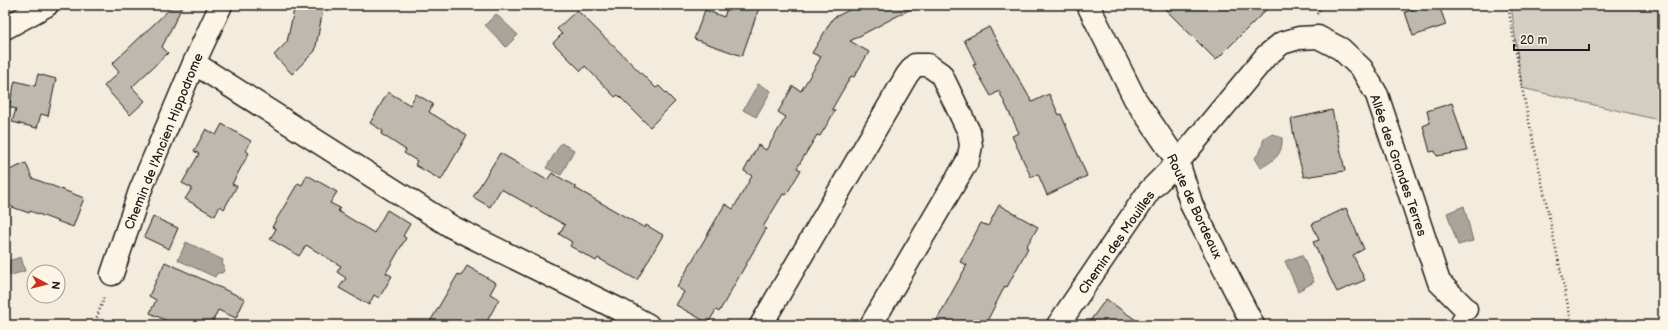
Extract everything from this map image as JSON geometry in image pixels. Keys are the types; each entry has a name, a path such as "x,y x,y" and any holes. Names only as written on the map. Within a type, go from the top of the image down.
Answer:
{"street":[{"name":"Chemin de l'Ancien Hippodrome","path":"112,274 140,191 194,63 221,5"},
{"name":"Route de Bordeaux","path":"1088,5 1135,99 1178,162 1192,206 1253,325"},
{"path":"5,28 41,6"},
{"name":"Allée des Grandes Terres","path":"1178,162 1266,56 1282,43 1299,38 1318,37 1341,48 1362,69 1377,95 1439,282 1462,317"},
{"path":"194,63 452,227 648,325"},
{"path":"760,325 907,74 915,65 928,65 941,74 969,132 971,146 968,160 871,325"},
{"name":"Chemin des Mouilles","path":"1058,325 1149,191 1178,162"}],"path":[{"path":"1508,5 1522,88 1572,325"},
{"path":"94,325 112,274"}],"shaded area":[{"path":"1511,5 1663,5 1663,121 1522,88"},
{"path":"496,14 518,35 506,47 485,25"},
{"path":"758,84 771,91 756,117 743,110"},
{"path":"1273,134 1282,138 1281,149 1274,159 1261,168 1255,158 1261,150 1264,138"},
{"path":"561,143 574,150 561,175 546,168"},
{"path":"1464,206 1473,241 1458,245 1447,213"},
{"path":"186,242 223,260 222,263 224,266 224,271 222,273 217,273 215,277 178,260"},
{"path":"1302,255 1314,282 1298,291 1285,261"},
{"path":"21,257 25,271 5,277 5,262"}],"building":[{"path":"174,5 183,5 162,47 168,53 132,87 145,101 130,115 104,86 119,72 112,64"},
{"path":"295,5 324,5 315,51 292,74 274,55 287,42"},
{"path":"728,5 760,5 742,56 694,39 705,10 724,17"},
{"path":"846,5 918,5 850,41 869,52 854,77 851,76 832,109 835,111 820,136 817,135 797,168 801,170 786,195 783,194 763,227 766,229 719,312 716,310 708,323 676,305 684,292 677,287 725,204 733,209 752,176 744,171 758,145 766,150 786,117 778,112 793,86 801,91 821,57 812,53 833,18 849,10"},
{"path":"1161,5 1271,5 1216,60"},
{"path":"1410,5 1439,5 1446,25 1413,36 1405,12 1412,10"},
{"path":"577,10 656,88 659,86 675,102 650,127 618,95 615,97 585,66 581,71 553,43 562,34 557,29"},
{"path":"989,27 1032,102 1049,94 1059,115 1061,114 1087,176 1047,195 1038,174 1031,177 1012,136 1019,133 999,91 991,96 973,65 976,64 964,40"},
{"path":"38,74 56,79 48,116 41,114 37,128 12,122 16,109 9,107 15,81 35,86"},
{"path":"388,92 410,105 416,94 433,104 429,112 467,135 441,180 415,165 417,161 404,153 406,150 381,134 383,131 370,123"},
{"path":"1452,103 1467,151 1437,156 1435,151 1430,152 1423,126 1430,123 1427,111"},
{"path":"1332,110 1345,171 1304,177 1296,149 1291,119"},
{"path":"222,124 251,141 246,151 249,153 232,184 237,186 224,209 220,206 215,216 185,199 192,188 182,183 199,154 194,151 206,129 216,135"},
{"path":"500,153 547,180 552,173 576,187 575,188 645,228 646,225 663,235 637,280 598,258 596,261 570,246 572,242 559,234 565,225 501,189 490,207 473,197"},
{"path":"26,163 32,178 84,198 73,227 30,211 29,213 12,207 9,204 5,194 5,172"},
{"path":"307,175 337,192 330,203 340,208 338,211 374,233 387,210 410,224 403,236 406,238 386,273 392,276 379,298 374,295 369,305 339,288 346,278 337,272 341,266 306,245 299,256 270,239 276,229 272,227 298,183 302,185"},
{"path":"999,205 1038,227 1026,247 1028,248 1007,287 1005,286 985,325 934,325 967,265 960,262 981,223 988,226"},
{"path":"1346,208 1364,249 1353,255 1365,280 1337,292 1313,242 1319,240 1312,224"},
{"path":"153,217 178,228 169,249 144,237"},
{"path":"165,262 245,299 236,318 218,310 211,325 176,325 150,313 156,300 149,296"},
{"path":"467,266 496,283 490,294 499,299 485,325 428,325 458,274 461,276"},
{"path":"1106,299 1143,325 1087,325"}]}
